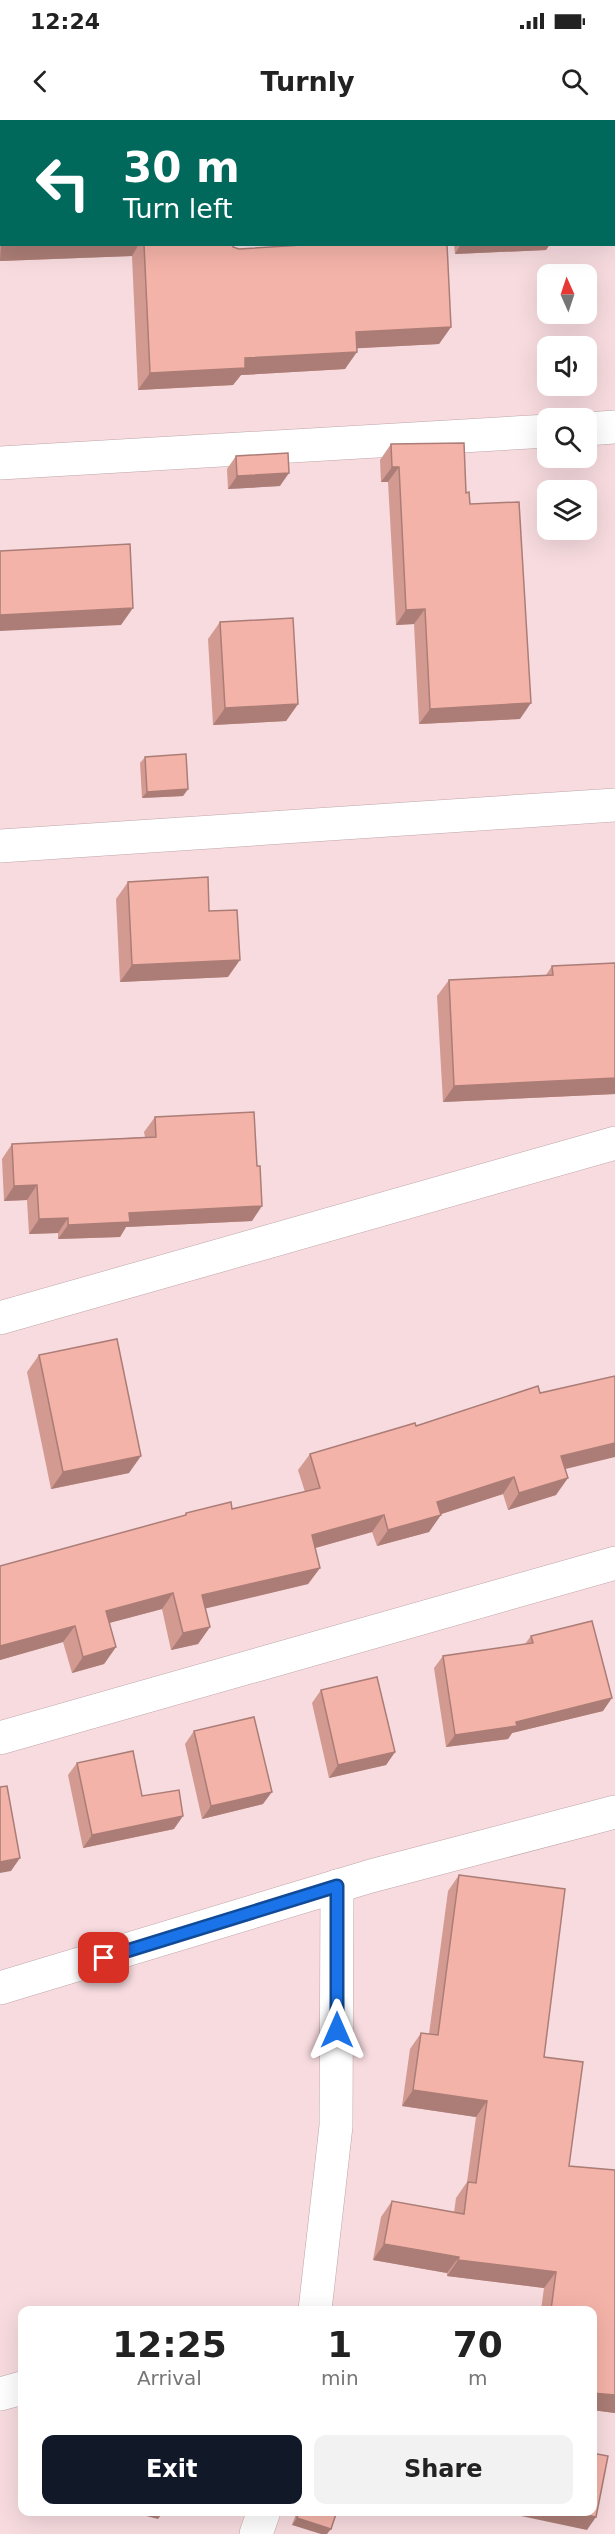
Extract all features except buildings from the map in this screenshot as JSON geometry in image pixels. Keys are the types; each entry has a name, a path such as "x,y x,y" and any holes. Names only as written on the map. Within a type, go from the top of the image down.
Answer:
{"street":[{"path":"597,428 615,427"},
{"path":"0,463 537,432"},
{"path":"0,846 615,805"},
{"path":"0,1318 615,1143"},
{"path":"0,1738 615,1563"},
{"path":"0,1988 337,1886 615,1812"},
{"path":"315,2306 336,2126 337,1886"},
{"path":"0,2394 18,2389"},
{"path":"256,2534 262,2516"}],"route":[{"path":"104,1958 337,1886 337,2030"}]}
